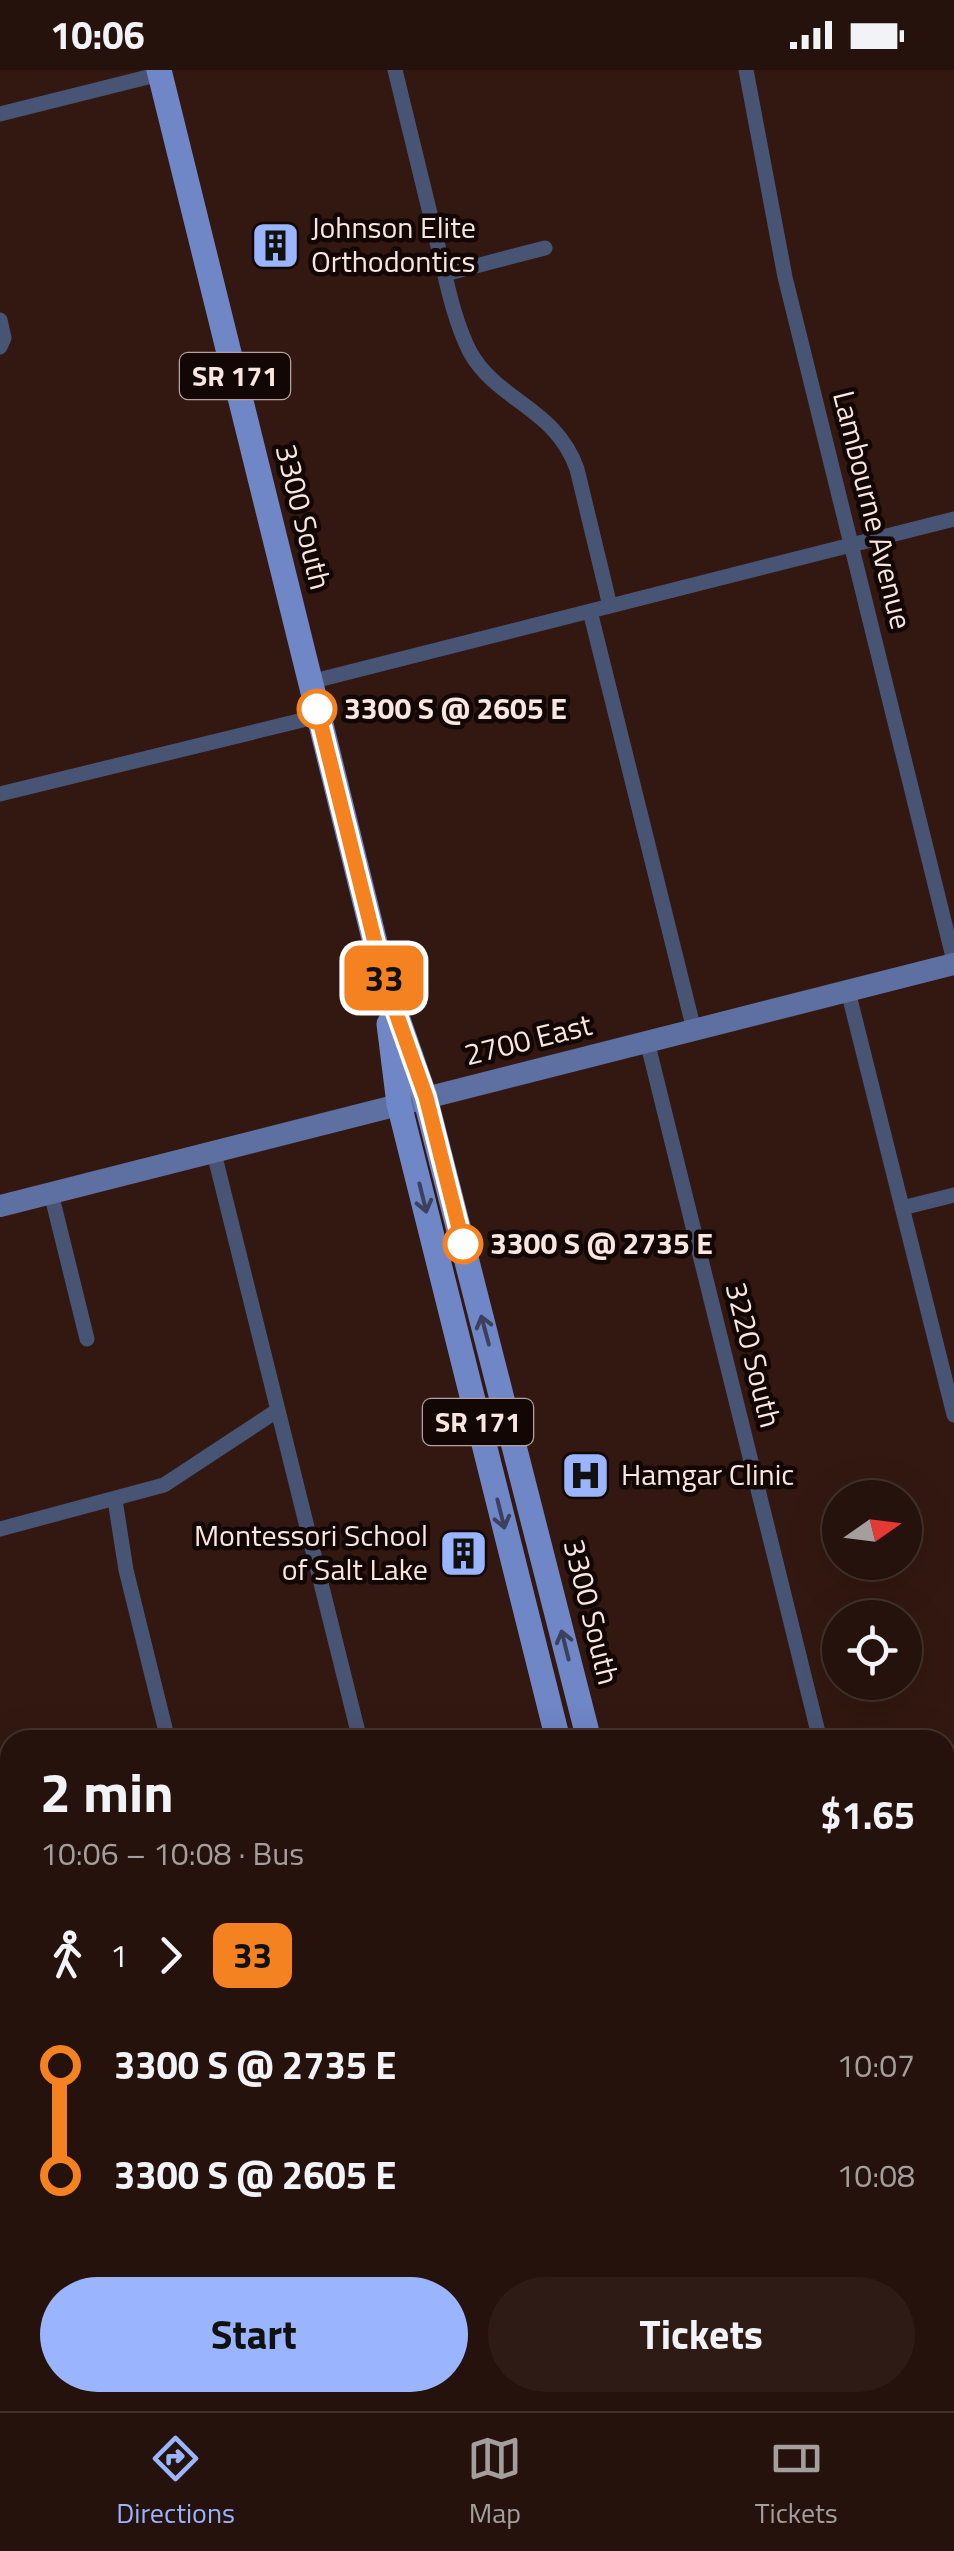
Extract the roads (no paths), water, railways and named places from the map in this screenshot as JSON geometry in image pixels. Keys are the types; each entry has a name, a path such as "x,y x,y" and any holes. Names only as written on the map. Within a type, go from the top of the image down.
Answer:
{"main road":[{"name":"3300 South","path":"159,72 384,979 426,1097 586,1730"},
{"name":"3300 South","path":"384,979 399,1104 556,1730"}],"street":[{"path":"395,70 461,330 473,356 490,378 529,406 562,438 573,459 610,606"},
{"name":"Lambourne Avenue","path":"746,70 785,277 954,963"},
{"path":"0,114 159,72"},
{"path":"445,274 546,248"},
{"path":"0,320 4,338 0,346"},
{"path":"310,682 954,520"},
{"path":"590,611 694,1030"},
{"path":"0,794 319,716"},
{"name":"2700 East","path":"0,1206 954,963"},
{"path":"848,991 954,1415"},
{"name":"3220 South","path":"647,1041 818,1730"},
{"path":"214,1153 358,1730"},
{"path":"51,1193 87,1339"},
{"path":"902,1208 954,1195"},
{"path":"0,1529 115,1500 173,1480 278,1410"},
{"path":"115,1500 126,1570 166,1730"}],"place":[{"name":"Johnson Elite Orthodontics","path":"276,245"},
{"name":"3300 S @ 2605 E","path":"317,709"},
{"name":"3300 S @ 2735 E","path":"463,1244"},
{"name":"Hamgar Clinic","path":"586,1475"},
{"name":"Montessori School of Salt Lake","path":"463,1553"}]}
